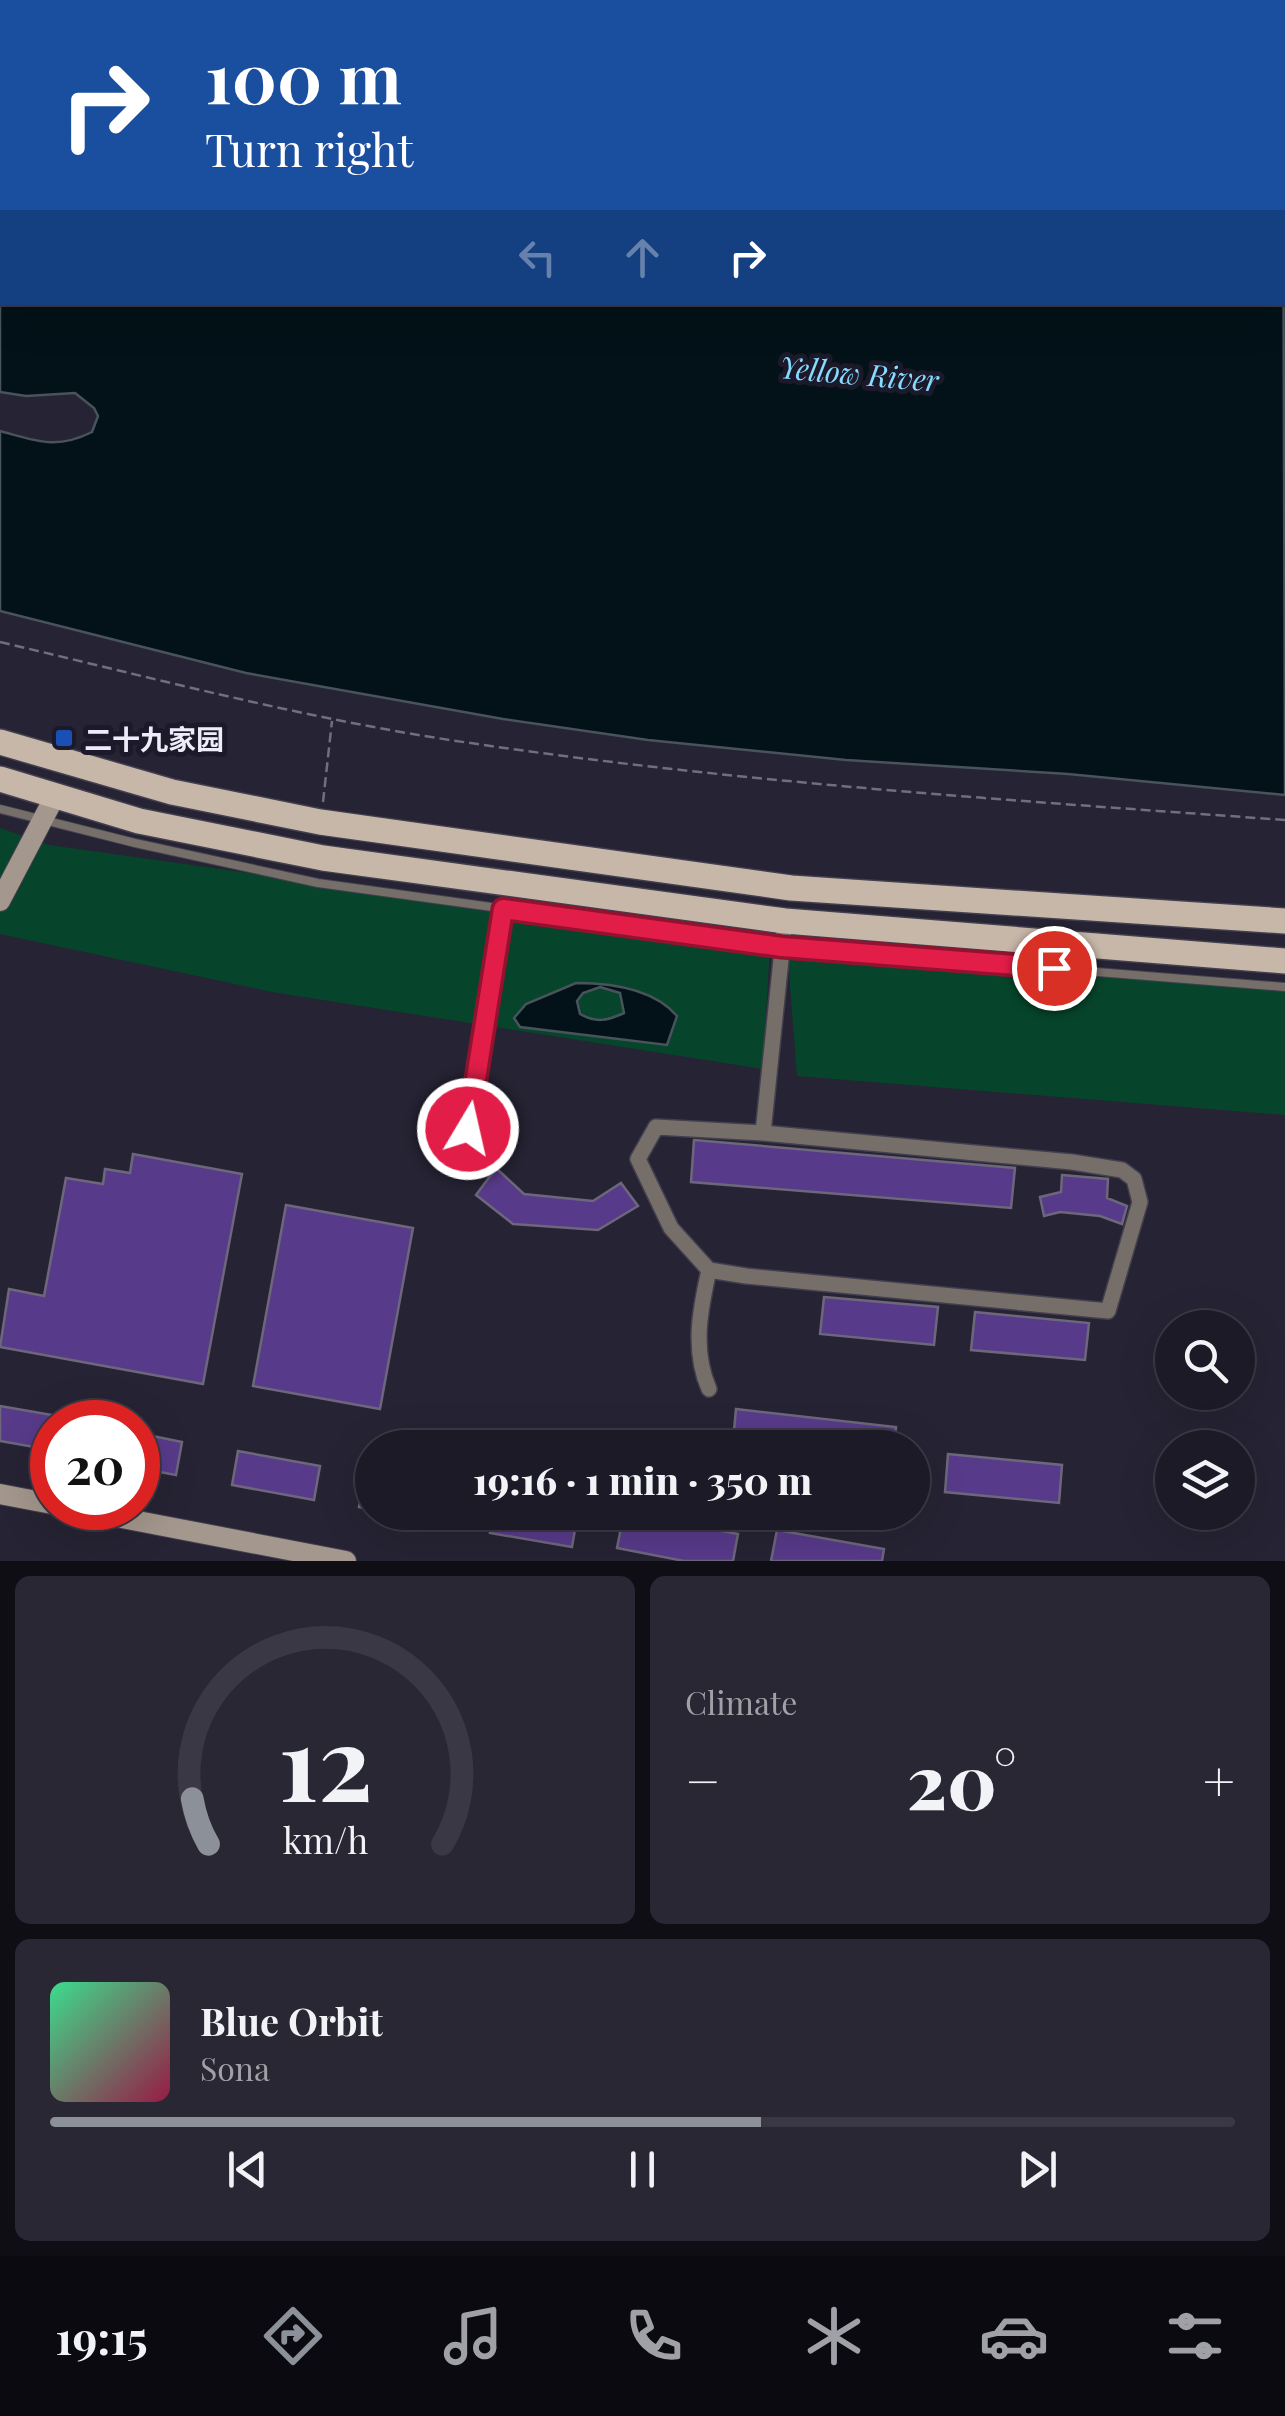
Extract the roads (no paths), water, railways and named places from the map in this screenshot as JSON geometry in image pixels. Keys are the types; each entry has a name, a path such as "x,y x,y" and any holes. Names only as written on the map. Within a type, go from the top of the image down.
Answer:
{"main road":[{"path":"0,742 172,792 320,822 791,888 1285,921"},
{"path":"0,780 48,808 785,934 1285,960"}],"street":[{"path":"0,901 48,808"},
{"path":"763,1133 785,934"},
{"path":"656,1127 763,1133 1122,1170 1134,1180 1140,1202 1108,1311 709,1270 671,1228 638,1159 656,1127"},
{"path":"709,1270 700,1313 700,1367 709,1389"},
{"path":"0,1494 30,1500"},
{"path":"160,1527 299,1556 346,1561"}],"lane":[{"path":"0,809 48,808 318,884 503,909 1285,986"},
{"path":"468,1129 503,909"}],"water":[{"name":"Yellow River","path":"0,305 1284,305 1285,795 648,740 503,719 246,673 0,611 0,431 46,442 68,441 92,432 98,416 75,393 26,396 0,392"},
{"path":"576,983 603,984 644,993 677,1016 667,1045 520,1027 514,1018 526,1004","holes":["600,987 620,993 624,1013 602,1020 580,1014 577,1001 583,993"]}],"place":[{"name":"二十九家园","path":"64,738"}]}
